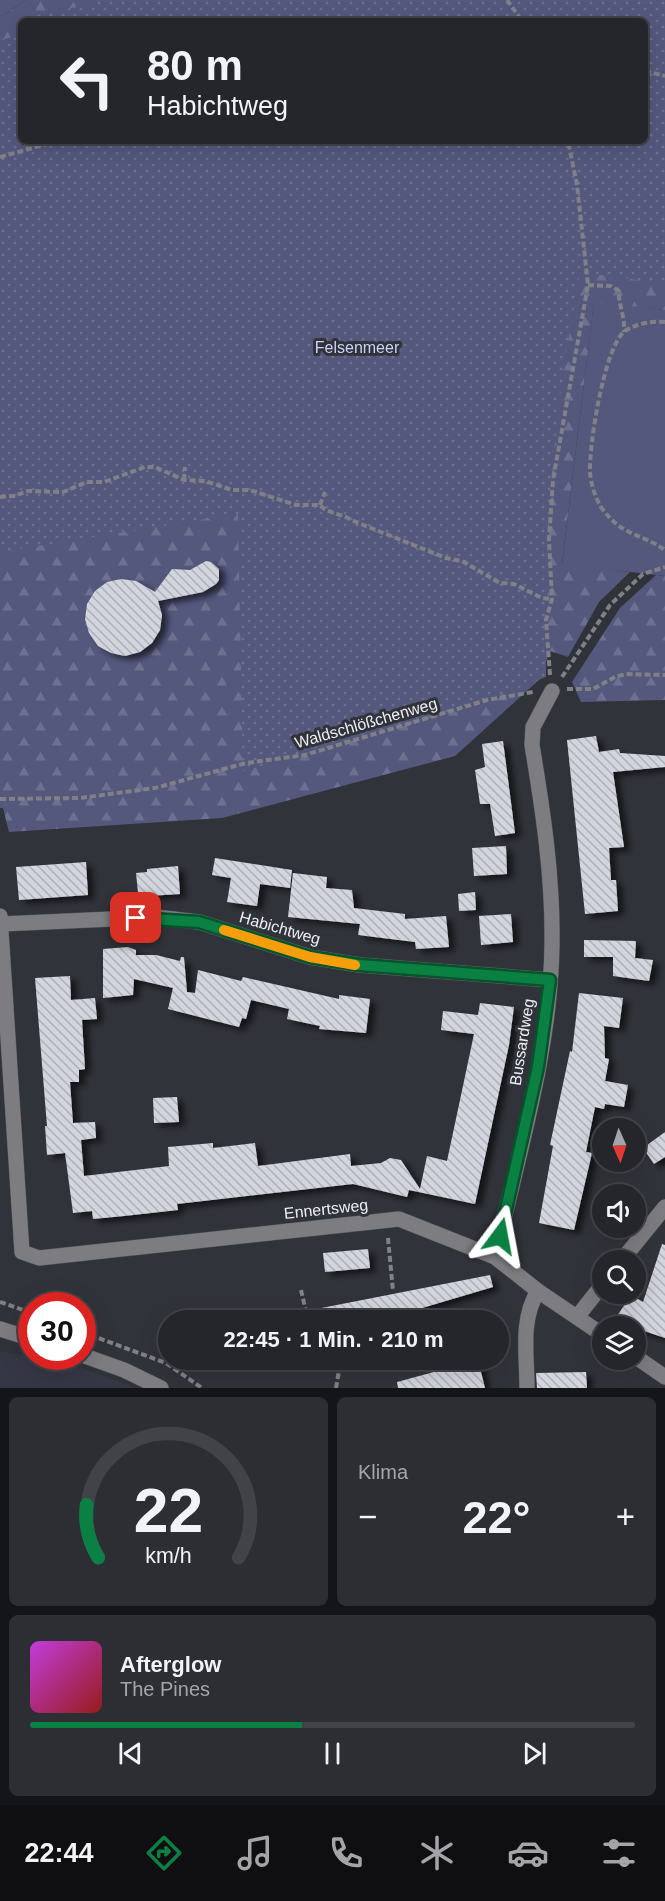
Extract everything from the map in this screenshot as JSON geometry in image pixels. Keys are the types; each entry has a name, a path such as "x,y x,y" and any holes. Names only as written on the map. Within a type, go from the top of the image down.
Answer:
{"street":[{"name":"Bussardweg","path":"495,1257 538,1067 550,980 552,943 548,864 532,745 533,727 552,691"},
{"path":"0,915 1,924"},
{"name":"Habichtweg","path":"1,924 156,917 199,922 310,957 360,965 550,980"},
{"name":"Ennertsweg","path":"1,924 22,1252 39,1258 399,1220 495,1257 538,1291 592,1327"},
{"path":"630,1250 665,1207"},
{"path":"527,1388 526,1322 530,1304 538,1291"},
{"path":"577,1317 592,1298"},
{"path":"0,1329 18,1335"},
{"path":"96,1360 124,1370 161,1388"},
{"path":"646,1364 665,1377"}],"path":[{"path":"507,0 520,18"},
{"path":"648,72 665,76"},
{"path":"0,157 47,144"},
{"path":"552,691 546,620 552,599 549,539 553,480 588,285 577,185 569,144"},
{"path":"588,285 610,286 619,291 618,300 625,316 624,332 610,354 605,374 591,453 593,489 601,507 627,533 665,550"},
{"path":"624,332 642,323 665,321"},
{"path":"0,497 14,496 28,491 63,492 87,482 104,482 145,467 164,469 184,480 205,481 232,490 250,490 296,505 320,505"},
{"path":"184,480 185,467"},
{"path":"320,505 325,492"},
{"path":"320,505 324,510 341,513 351,520 420,548 462,561 488,578 514,584 542,598 552,599"},
{"path":"552,691 610,605 643,574 665,567"},
{"name":"Waldschlößchenweg","path":"0,799 80,798 154,788 246,763 305,755 487,700 552,691 593,689 615,677 626,675 665,675"},
{"path":"386,1220 393,1291"},
{"path":"301,1290 306,1310"},
{"path":"0,1302 18,1308"},
{"path":"96,1337 166,1363 202,1388"},
{"path":"336,1388 339,1370"}],"shaded area":[{"path":"0,1351 18,1354 18,1370 87,1370 136,1388 0,1388"}],"green space":[{"path":"0,0 26,0 0,17"},
{"name":"Felsenmeer","path":"26,0 665,0 665,310 594,302 562,563 630,572 599,602 568,657 550,651 539,680 455,756 222,818 9,832 3,808 0,808 0,183 599,144 648,144 648,18 18,18 18,61 0,62 0,17"},
{"name":"Felsenmeer","path":"96,0 665,0 665,284 580,272 565,362 554,453 547,593 546,677 468,708 243,771 238,514 0,552 0,40 18,36 18,144 648,144 648,18 38,18 37,15 97,3"},
{"path":"594,301 665,310 665,576 562,564"},
{"path":"656,575 665,576 665,700 581,702 572,682 620,608"}],"building":[{"path":"206,561 219,569 219,580 203,592 158,601 162,615 160,630 152,643 140,652 125,656 111,653 98,646 89,633 85,619 87,604 95,591 107,582 121,579 136,581 155,592 172,569 190,570"},
{"path":"596,736 599,752 619,749 620,753 665,756 665,767 613,772 624,847 609,848 611,880 616,880 618,911 585,914 567,740"},
{"path":"503,741 515,833 495,836 490,804 480,804 475,770 485,767 482,744"},
{"path":"506,846 507,874 474,876 472,848"},
{"path":"215,858 292,870 290,888 260,884 257,906 227,902 231,878 212,875"},
{"path":"86,862 88,895 19,900 16,867"},
{"path":"178,866 180,894 148,896 138,893 136,873 147,872 147,869"},
{"path":"293,873 327,877 326,888 352,890 354,908 405,914 405,919 446,916 449,947 416,949 415,942 358,935 360,924 288,917"},
{"path":"475,892 476,910 459,911 458,894"},
{"path":"511,914 513,942 481,945 479,916"},
{"path":"584,940 636,941 635,958 653,960 649,981 613,976 613,957 584,957"},
{"path":"128,947 136,950 136,955 156,955 180,961 181,957 184,957 187,992 195,993 198,970 241,981 243,977 339,999 339,995 370,999 366,1033 319,1029 320,1026 287,1019 289,1009 251,1000 246,1019 242,1018 239,1027 168,1009 173,988 134,979 133,995 103,998 103,949"},
{"path":"70,976 71,1000 95,998 97,1019 82,1020 85,1069 79,1070 79,1082 70,1082 73,1123 95,1122 96,1138 81,1140 84,1176 169,1166 168,1147 213,1143 213,1148 255,1143 258,1166 350,1154 351,1166 381,1163 390,1158 401,1160 420,1189 427,1156 447,1161 474,1034 441,1030 443,1011 478,1015 480,1003 514,1007 509,1045 475,1204 409,1190 407,1197 353,1184 177,1204 178,1210 124,1216 93,1219 92,1211 73,1213 65,1153 47,1155 45,1126 47,1126 35,978"},
{"path":"579,993 623,998 619,1028 604,1026 605,1058 609,1059 605,1081 628,1085 624,1107 605,1104 604,1109 595,1107 586,1152 592,1153 574,1230 539,1223 553,1146 550,1145 570,1051 572,1052"},
{"path":"177,1097 179,1122 154,1123 153,1098"},
{"path":"665,1132 665,1157 654,1164 646,1152 646,1146"},
{"path":"662,1244 665,1245 665,1338 646,1332 646,1316 617,1316 625,1304 646,1304 646,1293"},
{"path":"368,1249 370,1268 325,1272 323,1253"},
{"path":"490,1275 493,1287 415,1310 311,1310"},
{"path":"441,1370 480,1370 485,1388 398,1388 397,1382"},
{"path":"586,1372 587,1388 537,1388 536,1373"}],"slow traffic":[{"path":"224,930 310,957 355,965"}],"route":[{"path":"136,918 156,917 199,922 310,957 360,965 550,980 538,1067 500,1236"}]}
